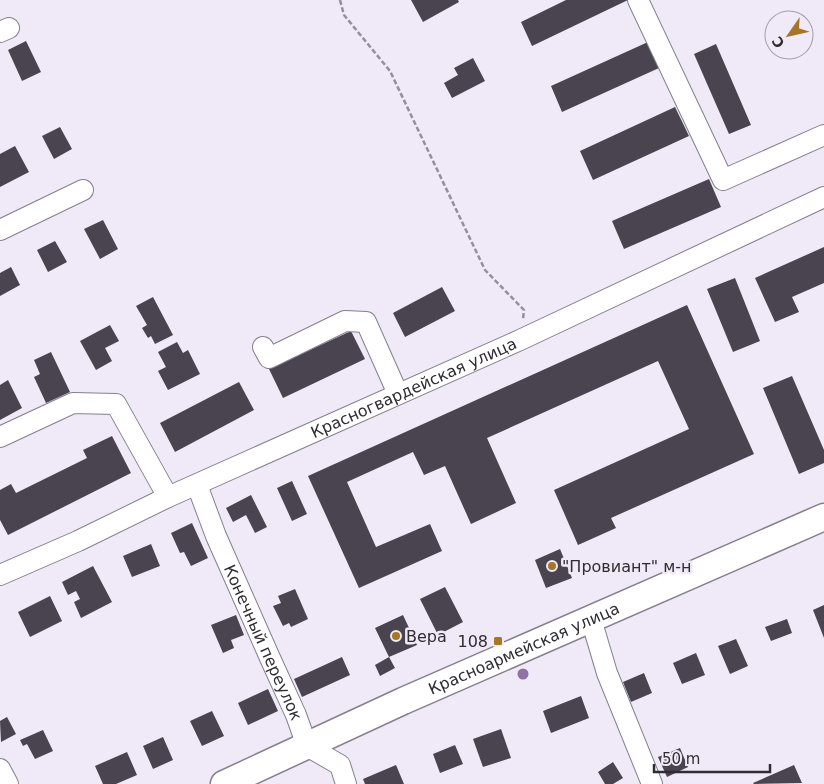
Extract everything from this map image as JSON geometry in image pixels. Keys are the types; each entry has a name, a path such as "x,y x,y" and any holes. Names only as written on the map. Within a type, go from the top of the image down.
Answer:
{"main road":[{"name":"Красноармейская улица","path":"224,784 412,698 824,517"}],"street":[{"path":"638,0 724,180 824,135"},
{"path":"0,230 83,190"},
{"name":"Красногвардейская улица","path":"0,575 78,541 168,497 520,340 824,197"},
{"path":"263,348 269,358 345,321 366,322 398,394"},
{"path":"0,437 73,403 116,404 168,497"},
{"name":"Конечный переулок","path":"197,485 220,545 296,715 306,746"},
{"path":"591,620 607,673 652,784"},
{"path":"306,746 340,765 346,784"},
{"path":"0,769 8,784"}],"path":[{"path":"340,0 344,15 390,71 485,270 524,310 520,340"}],"building":[{"path":"411,0 458,0 459,2 423,22"},
{"path":"566,0 628,0 532,46 521,22"},
{"path":"26,41 41,72 22,81 8,50"},
{"path":"648,42 659,68 562,112 551,86"},
{"path":"716,44 751,125 729,134 694,54"},
{"path":"473,58 485,81 452,98 444,83 458,75 454,68"},
{"path":"675,107 689,136 593,180 580,151"},
{"path":"60,127 72,149 54,159 42,136"},
{"path":"15,146 29,172 0,187 0,154"},
{"path":"709,179 721,207 624,249 612,221"},
{"path":"103,220 118,249 100,259 84,229"},
{"path":"55,241 67,262 48,272 37,250"},
{"path":"824,247 824,283 792,297 799,312 775,322 755,278"},
{"path":"11,267 20,285 0,296 0,273"},
{"path":"735,278 760,341 733,352 707,289"},
{"path":"442,287 455,311 405,337 393,313"},
{"path":"153,297 173,335 155,344 151,336 148,338 142,328 147,325 136,306"},
{"path":"687,305 754,454 611,518 616,528 578,545 554,490 689,429 658,361 487,438 516,503 471,524 445,466 424,475 413,452 347,482 376,547 430,524 442,551 359,588 308,476"},
{"path":"110,325 119,341 105,348 112,361 96,370 80,341"},
{"path":"351,331 365,359 283,398 269,369"},
{"path":"177,342 183,353 188,350 200,374 168,390 158,371 166,367 158,352"},
{"path":"51,352 70,392 46,403 34,377 40,374 34,360"},
{"path":"792,376 824,450 824,463 799,474 763,388"},
{"path":"8,380 22,408 0,420 0,385"},
{"path":"239,382 254,410 175,452 160,423"},
{"path":"112,436 131,473 8,535 0,520 0,490 11,484 16,493 87,458 83,450"},
{"path":"292,481 307,514 292,521 277,488"},
{"path":"251,495 267,527 255,533 246,515 233,522 226,508"},
{"path":"192,523 208,558 191,566 184,552 180,553 171,533"},
{"path":"151,544 160,566 132,577 123,556"},
{"name":"\"Провиант\" м-н","path":"560,549 572,578 546,588 535,560"},
{"path":"93,566 112,602 81,618 74,602 80,599 76,591 68,595 62,582"},
{"path":"445,587 463,622 438,635 420,599"},
{"path":"295,589 308,619 291,627 289,623 283,626 273,606 281,603 278,596"},
{"path":"50,596 62,621 30,637 18,612"},
{"path":"824,605 824,638 813,610"},
{"path":"236,615 244,635 231,640 234,648 223,653 211,625"},
{"name":"Вера","path":"403,615 417,645 389,657 375,628"},
{"path":"787,619 792,633 771,641 765,627"},
{"path":"736,639 748,666 730,674 718,646"},
{"path":"696,653 705,675 682,684 673,663"},
{"path":"342,657 350,675 302,697 294,679"},
{"path":"389,657 395,668 380,676 375,665"},
{"path":"644,673 652,693 631,702 623,682"},
{"path":"268,689 278,711 248,725 238,703"},
{"path":"581,696 589,718 551,733 543,711"},
{"path":"212,711 224,736 202,746 190,721"},
{"path":"7,717 16,734 1,742 0,721"},
{"path":"501,729 511,758 483,767 473,739"},
{"path":"43,730 53,751 35,759 27,744 23,746 20,740"},
{"path":"163,737 173,760 153,769 143,746"},
{"path":"455,745 463,764 440,773 433,754"},
{"path":"680,748 688,767 667,777 658,757"},
{"path":"127,752 137,775 116,784 103,784 95,766"},
{"path":"613,762 623,778 613,784 605,784 598,772"},
{"path":"396,765 404,784 365,784 363,779"},
{"path":"794,765 802,783 753,783"}],"place":[{"name":"\"Провиант\" м-н","path":"552,566"},
{"name":"Вера","path":"396,636"},
{"name":"108","path":"498,641"}]}
